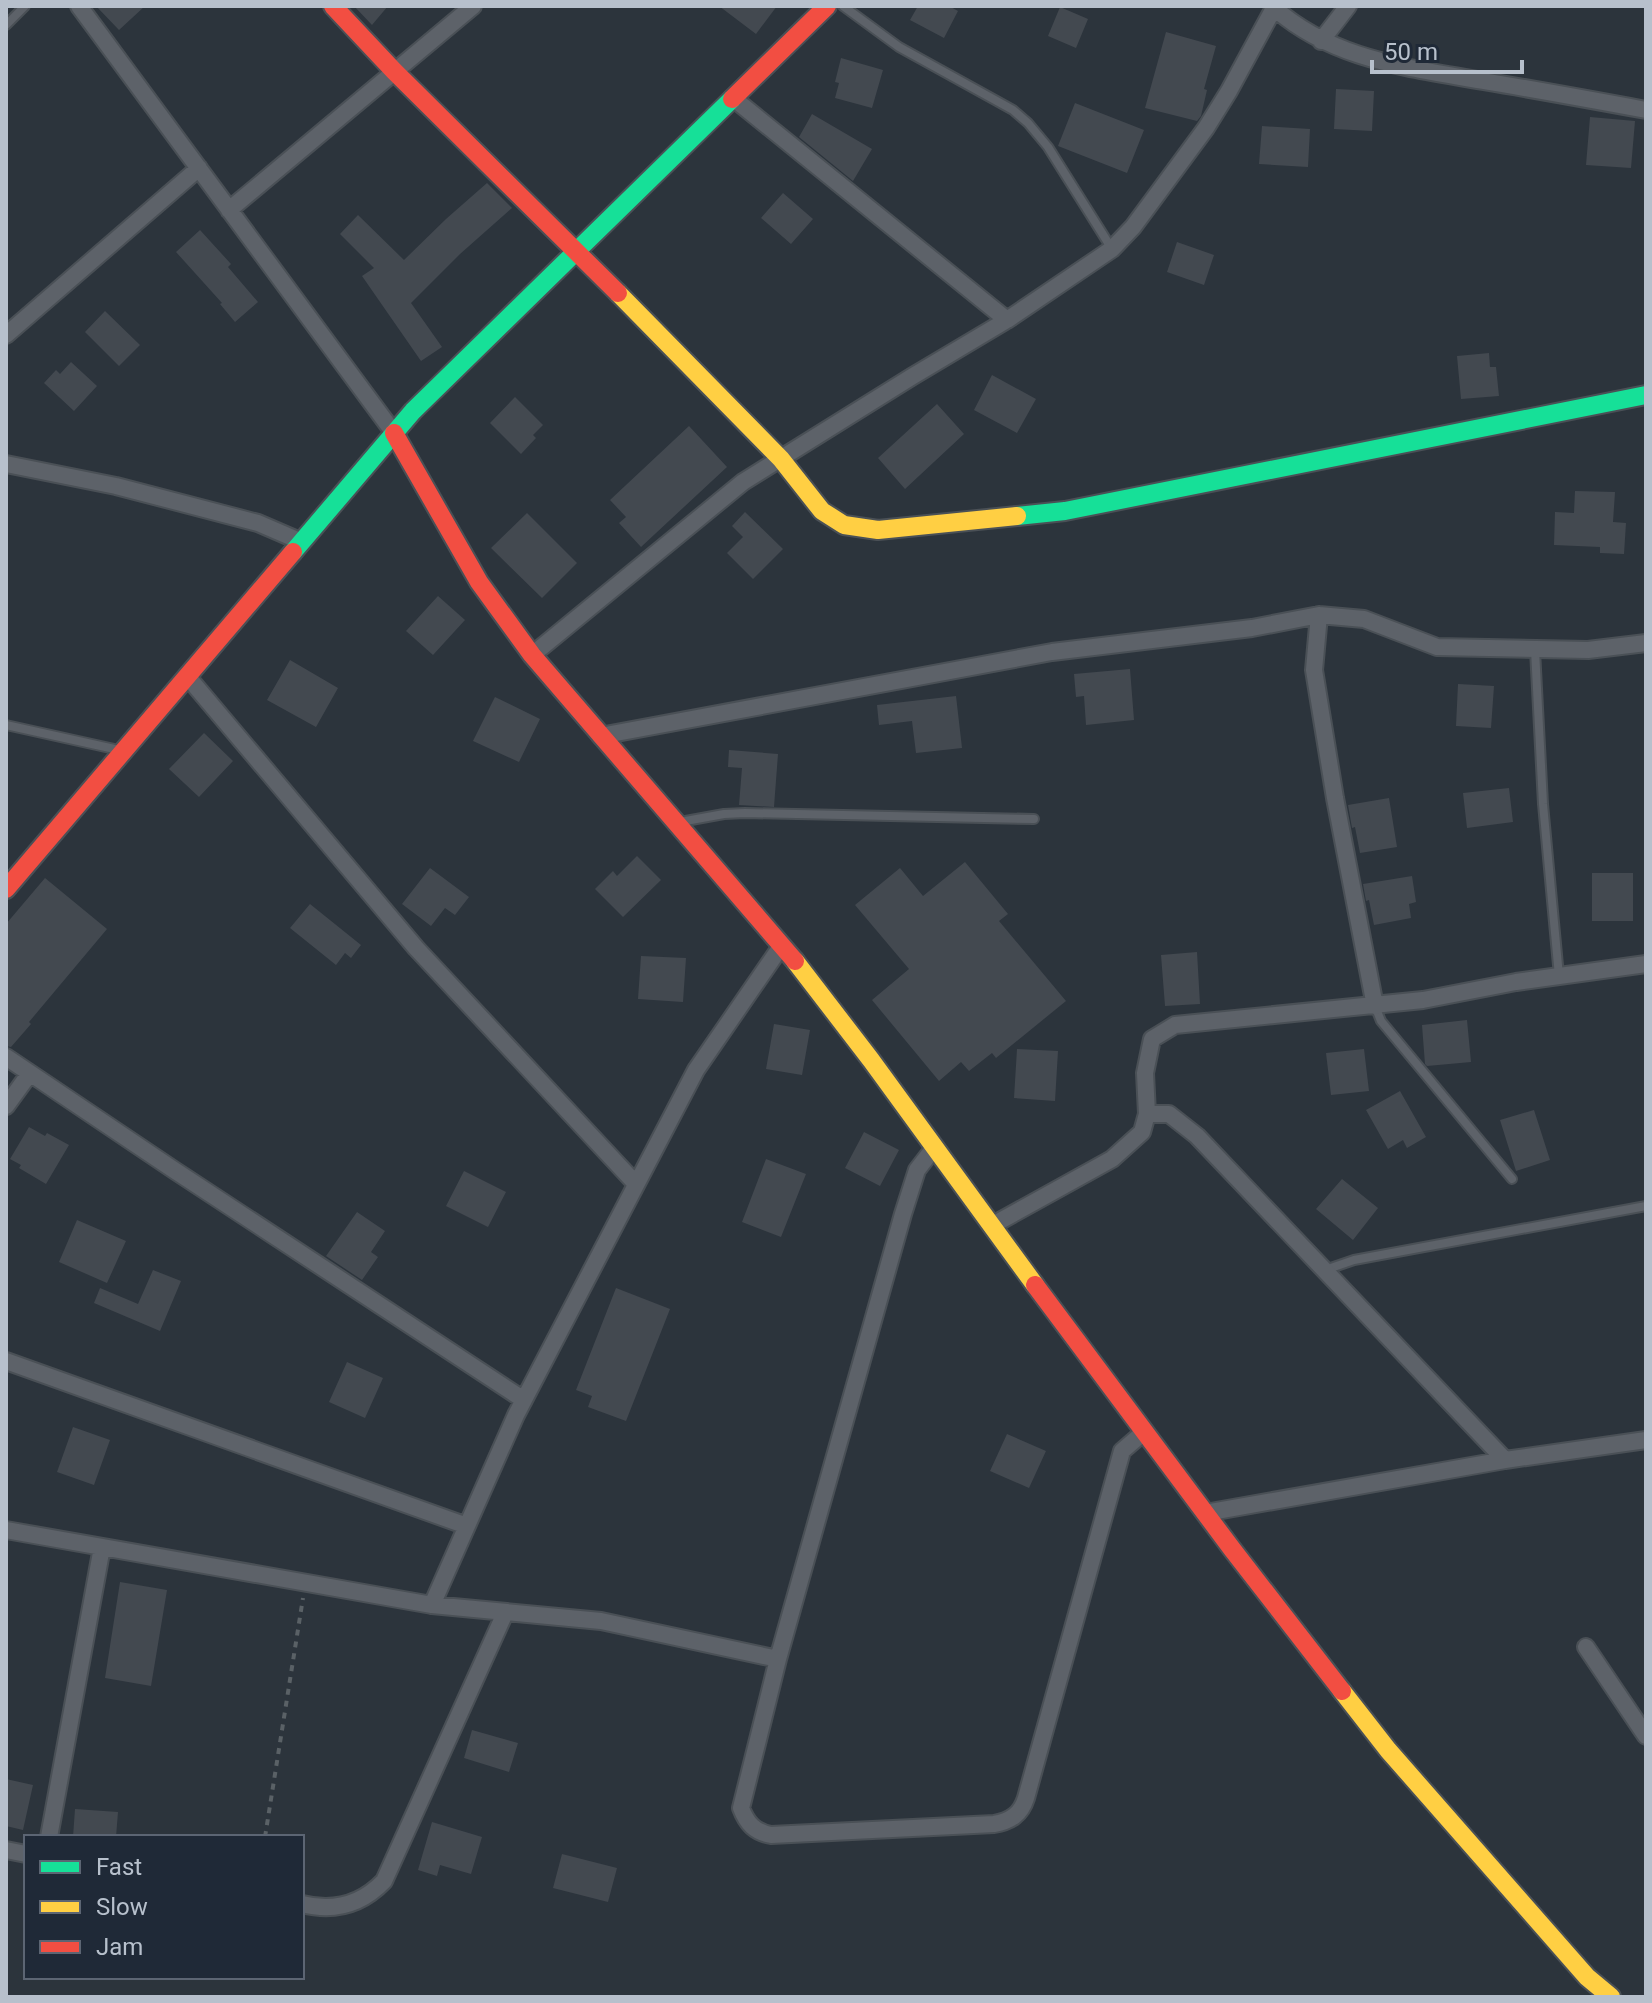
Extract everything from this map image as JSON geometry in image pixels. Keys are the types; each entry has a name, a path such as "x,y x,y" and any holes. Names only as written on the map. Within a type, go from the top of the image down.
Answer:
{"street":[{"path":"79,6 394,433 479,582 532,655 782,945 871,1060 1144,1432 1388,1750 1587,1977 1611,1997"},
{"path":"333,6 781,459 822,511 844,525 878,530 1065,511 1646,395"},
{"path":"229,210 473,6"},
{"path":"6,889 413,411 827,6"},
{"path":"1321,41 1348,6"},
{"path":"532,655 743,482 1007,320 1112,249 1133,227 1206,128 1273,7 1321,41 1354,55 1398,66 1646,110"},
{"path":"733,98 1007,320"},
{"path":"6,335 199,168"},
{"path":"6,464 116,486 244,519 302,542"},
{"path":"600,736 1052,652 1252,628 1319,615 1364,619 1437,647 1588,650 1646,643"},
{"path":"1319,615 1314,670 1375,1006"},
{"path":"187,676 416,948 636,1184"},
{"path":"432,1605 524,1400 696,1070 782,945"},
{"path":"991,1226 1112,1159 1142,1132 1147,1114 1145,1073 1152,1039 1175,1025 1423,1000 1646,964"},
{"path":"6,1057 524,1400"},
{"path":"6,1106 30,1073"},
{"path":"1147,1114 1169,1114 1197,1136 1505,1460"},
{"path":"934,1148 917,1170 903,1214 778,1659 741,1808 756,1830 771,1835 994,1824 1012,1819 1019,1812 1026,1798 1122,1451 1144,1432"},
{"path":"6,1361 467,1526"},
{"path":"1205,1513 1505,1460 1646,1440"},
{"path":"6,1530 432,1605 601,1621 778,1659"},
{"path":"49,1835 102,1547"},
{"path":"304,1904 341,1907 365,1897 384,1881 505,1613"},
{"path":"1586,1647 1646,1736"}],"lane":[{"path":"6,25 25,6"},
{"path":"843,6 899,47 1013,110 1028,123 1048,147 1112,249"},
{"path":"1535,649 1543,804 1559,976"},
{"path":"6,725 123,751"},
{"path":"676,823 745,813 1034,819"},
{"path":"1375,1006 1381,1021 1512,1179"},
{"path":"1325,1270 1354,1260 1646,1206"}],"path":[{"path":"265,1835 306,1582"}],"building":[{"path":"96,6 145,6 119,30"},
{"path":"354,6 388,6 372,25"},
{"path":"719,6 777,6 756,34"},
{"path":"918,6 949,6 958,11 944,38 910,20"},
{"path":"1060,7 1088,19 1076,48 1048,36"},
{"path":"1166,32 1216,46 1204,89 1207,90 1201,116 1197,121 1145,108"},
{"path":"841,58 883,70 872,108 835,98"},
{"path":"1336,89 1374,91 1372,131 1334,129"},
{"path":"1075,103 1144,130 1127,173 1058,146"},
{"path":"812,114 872,149 853,181 799,137"},
{"path":"1590,117 1635,121 1631,168 1586,165"},
{"path":"1262,126 1310,129 1308,167 1259,164"},
{"path":"487,183 512,208 411,303 442,347 421,361 362,276 374,268 340,234 358,215 404,260"},
{"path":"783,193 813,219 791,244 761,218"},
{"path":"200,230 231,264 228,267 258,302 235,322 176,252"},
{"path":"1177,242 1214,255 1204,285 1167,272"},
{"path":"105,311 140,345 119,366 85,332"},
{"path":"1489,353 1490,367 1496,367 1499,396 1461,399 1457,356"},
{"path":"71,362 97,386 74,411 44,383 56,370 60,374"},
{"path":"992,375 1036,399 1017,433 974,410"},
{"path":"515,397 543,425 521,454 490,423"},
{"path":"937,404 964,434 905,489 878,458"},
{"path":"689,426 727,467 641,547 619,523 626,517 610,500"},
{"path":"1575,491 1615,492 1613,522 1626,523 1624,554 1600,553 1600,547 1554,545 1555,512 1574,513"},
{"path":"745,512 783,549 753,579 727,553 743,537 732,526"},
{"path":"527,513 577,563 542,598 491,548"},
{"path":"438,596 465,620 433,655 406,631"},
{"path":"290,660 338,688 316,727 267,700"},
{"path":"1130,669 1134,720 1086,725 1084,696 1076,697 1074,674"},
{"path":"1458,684 1494,686 1491,728 1456,726"},
{"path":"956,696 962,748 916,753 912,721 879,725 877,705"},
{"path":"495,697 540,719 519,762 473,741"},
{"path":"204,733 233,761 199,797 169,769"},
{"path":"729,750 778,754 774,807 739,805 742,768 728,767"},
{"path":"1509,788 1513,822 1467,828 1463,793"},
{"path":"1389,798 1397,847 1360,853 1348,805"},
{"path":"637,856 661,880 623,917 595,889 613,871 617,876"},
{"path":"965,862 1008,914 999,921 1066,1001 996,1058 992,1053 969,1071 961,1062 939,1081 872,1000 909,969 855,905 900,868 923,896"},
{"path":"430,868 469,897 455,915 445,908 431,926 402,904"},
{"path":"1592,873 1633,873 1633,921 1592,921"},
{"path":"1412,876 1416,902 1409,904 1411,918 1374,925 1363,884"},
{"path":"45,878 107,929 29,1022 31,1024 11,1047 6,1046 6,924"},
{"path":"310,904 361,945 351,958 345,953 336,965 290,928"},
{"path":"1197,952 1200,1004 1165,1006 1161,955"},
{"path":"641,956 686,958 683,1002 638,999"},
{"path":"1467,1020 1471,1062 1427,1066 1422,1025"},
{"path":"774,1024 810,1030 802,1075 766,1069"},
{"path":"1017,1049 1058,1051 1055,1101 1014,1098"},
{"path":"1364,1049 1369,1091 1331,1095 1326,1053"},
{"path":"1400,1091 1426,1137 1407,1148 1403,1140 1388,1149 1366,1110"},
{"path":"1534,1110 1550,1160 1516,1171 1500,1120"},
{"path":"29,1127 69,1145 46,1184 10,1159"},
{"path":"864,1132 899,1150 880,1186 845,1168"},
{"path":"766,1159 806,1174 781,1237 742,1222"},
{"path":"464,1171 506,1192 488,1227 446,1206"},
{"path":"1342,1179 1378,1208 1353,1240 1316,1209"},
{"path":"357,1212 385,1231 371,1252 378,1257 362,1280 326,1256"},
{"path":"77,1220 126,1241 107,1283 59,1262"},
{"path":"153,1270 181,1281 160,1331 94,1303 100,1288 138,1304"},
{"path":"616,1288 670,1309 626,1421 588,1407 592,1396 576,1390"},
{"path":"347,1362 383,1378 365,1418 329,1402"},
{"path":"73,1427 110,1440 94,1485 57,1472"},
{"path":"1007,1434 1046,1451 1029,1488 990,1471"},
{"path":"120,1582 167,1590 151,1686 105,1678"},
{"path":"472,1730 518,1743 509,1772 464,1758"},
{"path":"6,1779 33,1785 23,1830 6,1826"},
{"path":"75,1809 118,1812 116,1835 73,1835"},
{"path":"432,1822 482,1837 471,1874 440,1865 437,1876 418,1870"},
{"path":"562,1854 617,1868 608,1902 553,1888"}],"traffic: fast":[{"path":"293,552 413,411 732,99"},
{"path":"1017,516 1065,511 1646,395"}],"traffic: slow":[{"path":"618,293 781,459 822,511 844,525 878,530 1017,516"},
{"path":"795,961 1035,1285"},
{"path":"1342,1691 1388,1750 1587,1977 1611,1997"}],"traffic: jam":[{"path":"333,6 394,71 618,293"},
{"path":"732,99 827,6"},
{"path":"394,433 479,582 532,655 795,961"},
{"path":"6,889 293,552"},
{"path":"1035,1285 1342,1691"}]}
